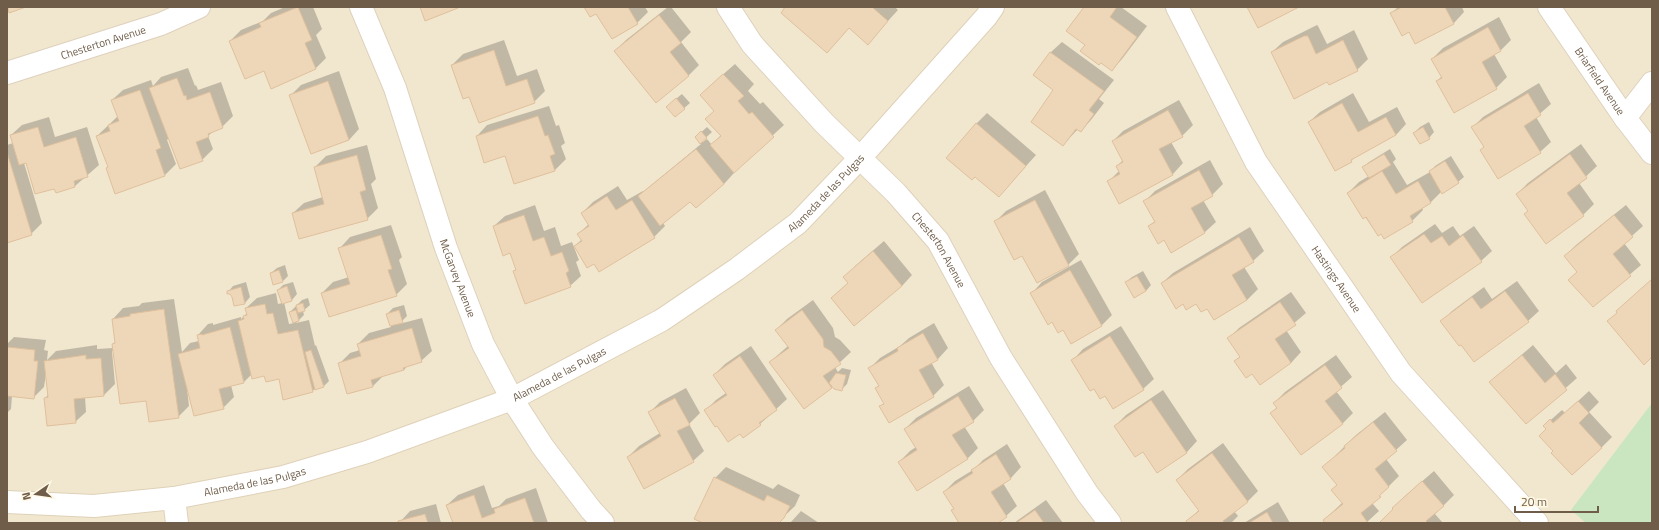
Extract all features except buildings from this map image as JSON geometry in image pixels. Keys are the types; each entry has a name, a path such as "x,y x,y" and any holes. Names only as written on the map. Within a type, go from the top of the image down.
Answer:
{"street":[{"name":"Chesterton Avenue","path":"7,73 161,24 199,7"},
{"name":"McGarvey Avenue","path":"361,7 395,88 446,248 483,344 512,399 543,447 591,510 603,523"},
{"name":"Chesterton Avenue","path":"728,7 752,44 824,123 896,193 938,241 1001,358 1087,493 1110,523"},
{"name":"Alameda de las Pulgas","path":"7,502 94,506 174,498 283,477 367,452 512,399 662,320 737,269 798,223 860,158 986,17 993,7"},
{"name":"Hastings Avenue","path":"1177,7 1256,162 1401,373 1537,523"},
{"name":"Briarfield Avenue","path":"1549,7 1625,118 1652,154"},
{"path":"1625,118 1652,83"},
{"path":"174,498 177,523"}],"shaded area":[{"path":"7,7 1652,7 1652,523 7,523"}],"green space":[{"path":"1652,403 1652,523 1586,523 1571,510"}]}
